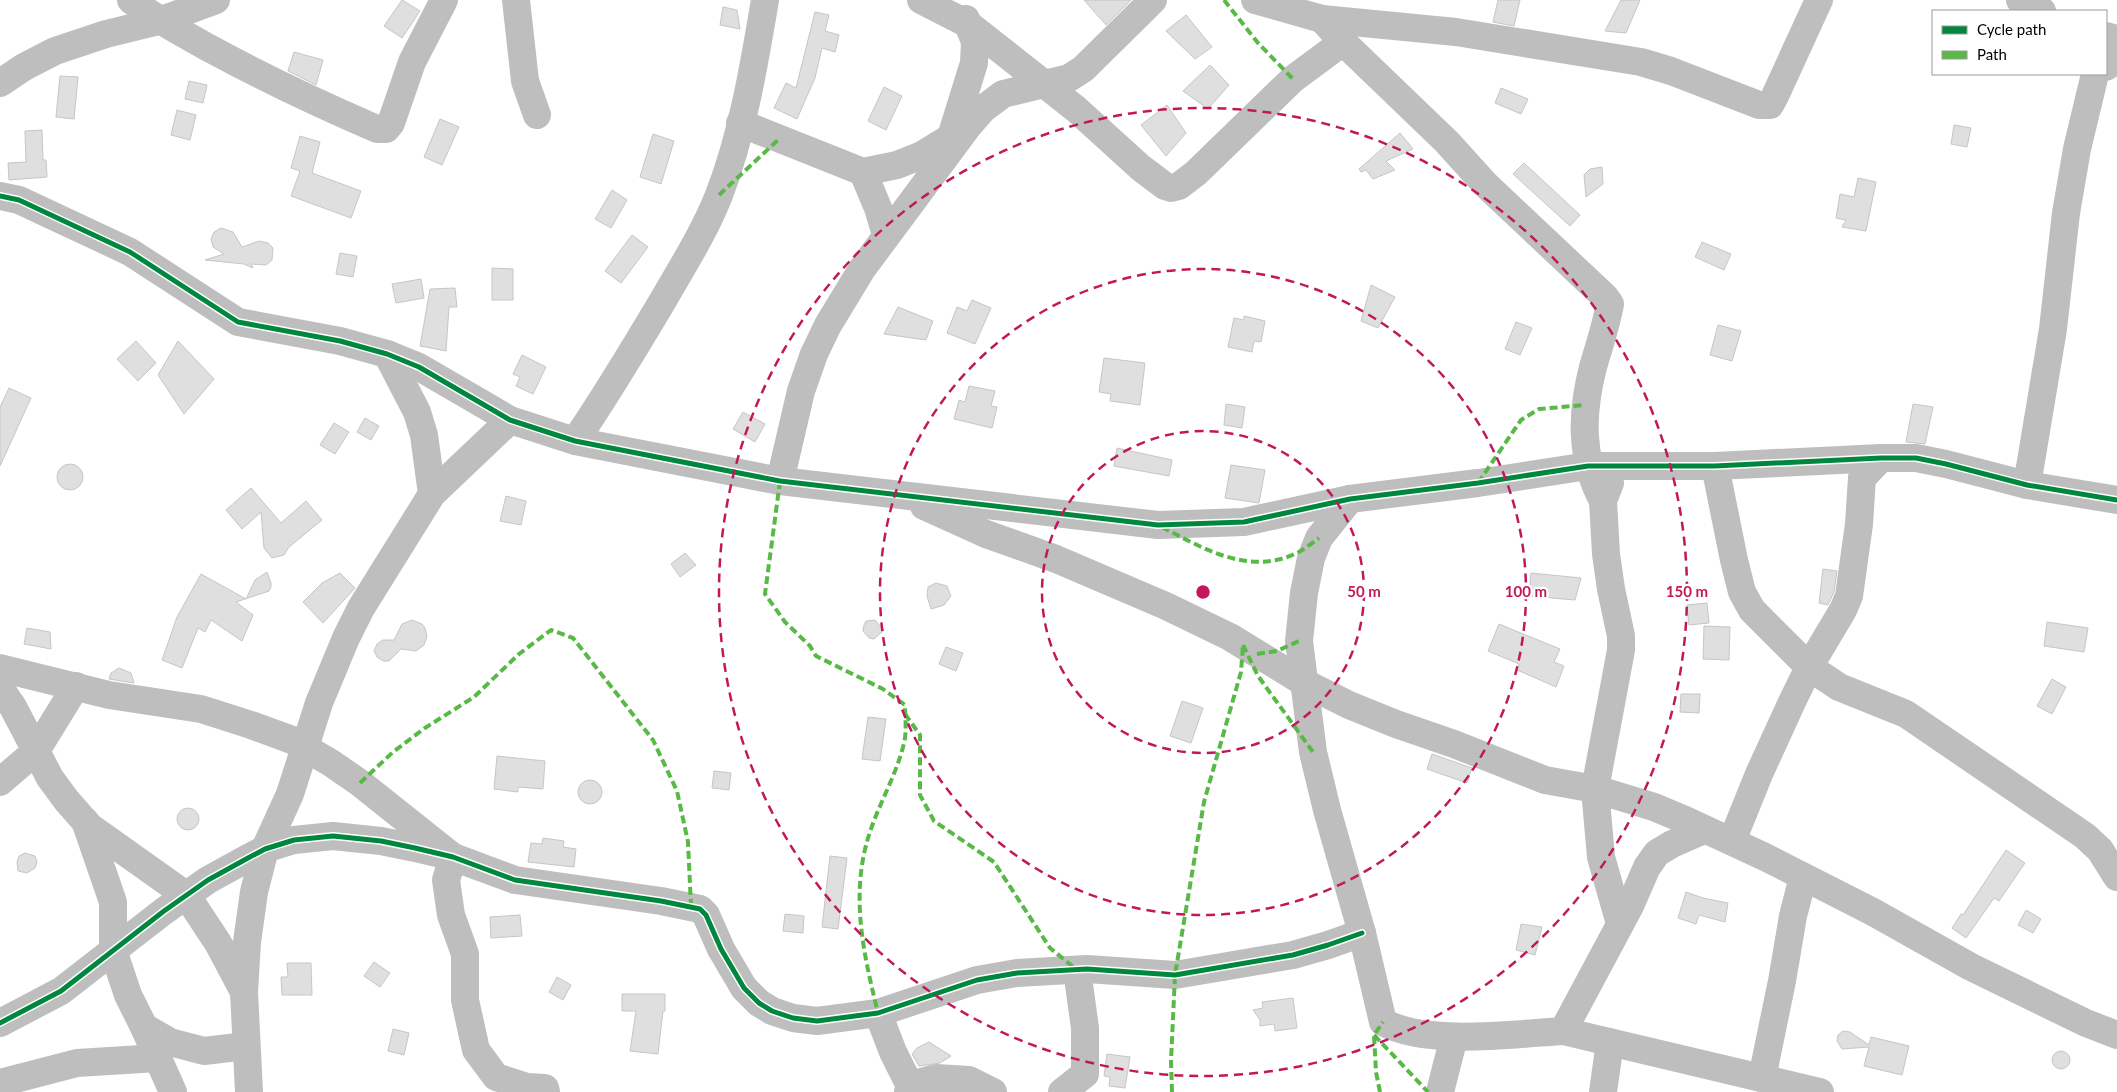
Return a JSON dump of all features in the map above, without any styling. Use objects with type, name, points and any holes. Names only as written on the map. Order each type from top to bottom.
[{"type":"street","points":[[131,0],[159,21],[245,69],[305,98],[377,129],[386,129],[391,123],[412,62],[444,0]]},
{"type":"street","points":[[0,84],[24,67],[55,51],[106,34],[159,21],[216,0]]},
{"type":"street","points":[[516,0],[526,81],[537,115]]},
{"type":"street","points":[[575,441],[638,342],[703,230],[730,164],[740,122],[750,94],[765,0]]},
{"type":"street","points":[[920,0],[968,24],[1076,109],[1141,168],[1165,186],[1171,188],[1179,186],[1196,172],[1293,79],[1343,42]]},
{"type":"street","points":[[780,481],[801,391],[814,354],[846,294],[886,235],[917,197],[960,131],[974,64],[975,42],[956,0]]},
{"type":"street","points":[[740,122],[863,172],[897,165],[922,155],[960,131],[983,109],[1003,94],[1069,78],[1083,69],[1153,0]]},
{"type":"street","points":[[1255,0],[1322,19],[1456,32],[1641,62],[1671,71],[1759,105],[1770,104],[1776,96],[1819,0]]},
{"type":"street","points":[[2020,0],[2040,10]]},
{"type":"street","points":[[1322,19],[1343,42],[1421,116],[1485,184],[1605,297],[1610,304],[1592,369],[1585,405],[1584,440],[1588,466],[1604,501]]},
{"type":"street","points":[[2027,485],[2052,329],[2066,213],[2077,149],[2095,75]]},
{"type":"street","points":[[863,172],[878,208],[886,235]]},
{"type":"street","points":[[0,196],[19,200],[130,252],[238,322],[340,341],[387,354],[419,368],[510,420],[575,441],[780,481],[1158,525],[1244,522],[1350,498],[1478,483],[1588,466],[1715,466],[1916,458],[2027,485],[2117,500]]},
{"type":"street","points":[[387,354],[417,412],[424,435],[432,494]]},
{"type":"street","points":[[249,1092],[244,992],[247,942],[254,892],[265,849],[290,794],[319,703],[346,638],[361,608],[432,494],[510,420]]},
{"type":"street","points":[[1732,841],[1759,774],[1809,667],[1843,610],[1849,596],[1859,524],[1862,478],[1881,458]]},
{"type":"street","points":[[1619,465],[1607,488],[1604,501],[1606,554],[1621,636],[1621,650],[1594,789],[1601,857],[1620,924]]},
{"type":"street","points":[[1715,466],[1742,592],[1752,610],[1809,667],[1839,687],[1906,714],[1955,746],[2086,836],[2114,868]]},
{"type":"street","points":[[900,495],[986,534],[1056,559],[1166,606],[1230,637],[1305,683],[1349,705],[1544,780],[1594,789],[1654,807],[1732,841],[1873,912],[1970,967],[2086,1023],[2117,1035]]},
{"type":"street","points":[[1350,498],[1319,538],[1311,558],[1304,593],[1300,641],[1313,752],[1327,810],[1362,933],[1383,1022],[1404,1030],[1454,1038],[1563,1031],[1820,1092]]},
{"type":"street","points":[[0,668],[109,694],[201,709],[292,740],[360,783],[453,857]]},
{"type":"street","points":[[0,782],[36,751],[76,686]]},
{"type":"street","points":[[0,688],[13,707],[56,786],[84,821],[187,896],[218,944],[244,992]]},
{"type":"street","points":[[84,821],[113,902],[113,950],[128,995],[172,1092]]},
{"type":"street","points":[[1563,1031],[1620,924],[1647,867],[1657,853],[1704,830]]},
{"type":"street","points":[[0,1023],[61,991],[208,880],[265,849],[294,840],[333,836],[381,841],[453,857],[515,880],[700,908],[706,915],[721,950],[744,988],[758,1003],[772,1011],[793,1018],[817,1022],[878,1013],[977,980],[1017,973],[1077,970],[1175,975],[1293,955],[1362,933]]},
{"type":"street","points":[[453,857],[446,880],[451,915],[465,954],[465,1000],[476,1050],[496,1077],[527,1087],[545,1088],[546,1092]]},
{"type":"street","points":[[1762,1078],[1793,916],[1804,876]]},
{"type":"street","points":[[1062,1092],[1085,1074],[1085,1028],[1077,970]]},
{"type":"street","points":[[878,1013],[893,1052],[911,1090],[936,1078],[968,1080],[993,1092]]},
{"type":"street","points":[[144,1027],[170,1042],[204,1051],[246,1046]]},
{"type":"street","points":[[1440,1092],[1454,1038]]},
{"type":"street","points":[[1604,1092],[1610,1042]]},
{"type":"street","points":[[0,1084],[77,1062],[158,1058]]},
{"type":"building","points":[[402,0],[420,11],[402,38],[384,26]]},
{"type":"building","points":[[1084,0],[1131,0],[1106,25]]},
{"type":"building","points":[[1498,0],[1520,0],[1514,26],[1493,22]]},
{"type":"building","points":[[1621,0],[1640,0],[1626,33],[1605,31]]},
{"type":"building","points":[[723,7],[737,10],[740,29],[720,25]]},
{"type":"building","points":[[815,12],[829,15],[825,31],[839,35],[835,52],[822,48],[815,78],[797,119],[774,108],[786,83],[796,88]]},
{"type":"building","points":[[1186,15],[1212,47],[1195,59],[1166,31]]},
{"type":"building","points":[[294,52],[323,60],[316,85],[288,71]]},
{"type":"building","points":[[1210,65],[1229,85],[1208,109],[1183,91]]},
{"type":"building","points":[[60,76],[78,77],[74,119],[56,117]]},
{"type":"building","points":[[189,81],[207,85],[203,103],[185,99]]},
{"type":"building","points":[[884,87],[902,96],[886,130],[868,121]]},
{"type":"building","points":[[1501,88],[1528,99],[1521,114],[1495,103]]},
{"type":"building","points":[[1167,105],[1186,133],[1166,156],[1141,125]]},
{"type":"building","points":[[177,110],[196,115],[190,140],[171,135]]},
{"type":"building","points":[[440,119],[459,127],[442,165],[424,157]]},
{"type":"building","points":[[1954,125],[1971,128],[1967,147],[1951,144]]},
{"type":"building","points":[[42,130],[43,160],[46,160],[47,177],[9,180],[8,163],[26,162],[25,131]]},
{"type":"building","points":[[1400,133],[1413,149],[1386,161],[1395,170],[1373,179],[1366,170],[1361,172],[1359,169]]},
{"type":"building","points":[[653,134],[674,141],[661,184],[640,177]]},
{"type":"building","points":[[300,136],[320,142],[312,173],[361,191],[351,218],[291,196],[300,171],[291,168]]},
{"type":"building","points":[[1524,163],[1580,215],[1570,226],[1513,174]]},
{"type":"building","points":[[1602,167],[1603,184],[1586,197],[1584,175],[1590,169]]},
{"type":"building","points":[[1858,178],[1876,182],[1866,231],[1842,227],[1846,220],[1836,218],[1840,194],[1854,197]]},
{"type":"building","points":[[612,190],[627,200],[611,228],[595,219]]},
{"type":"building","points":[[221,228],[233,232],[242,247],[259,241],[268,243],[273,248],[272,260],[266,265],[251,264],[253,268],[244,264],[205,260],[224,254],[213,247],[211,239],[214,232]]},
{"type":"building","points":[[632,235],[648,247],[621,283],[605,271]]},
{"type":"building","points":[[1702,242],[1731,254],[1724,270],[1695,257]]},
{"type":"building","points":[[340,253],[357,256],[353,277],[336,274]]},
{"type":"building","points":[[492,268],[513,269],[513,300],[492,300]]},
{"type":"building","points":[[421,279],[424,298],[396,303],[392,284]]},
{"type":"building","points":[[1371,285],[1395,297],[1378,328],[1361,321]]},
{"type":"building","points":[[455,288],[457,307],[449,307],[446,351],[420,346],[430,289]]},
{"type":"building","points":[[972,300],[991,308],[975,344],[947,333],[957,307],[967,311]]},
{"type":"building","points":[[898,307],[933,321],[926,340],[884,334]]},
{"type":"building","points":[[1244,316],[1265,321],[1261,342],[1254,341],[1252,352],[1228,347],[1234,318],[1244,320]]},
{"type":"building","points":[[1516,322],[1532,328],[1520,355],[1505,349]]},
{"type":"building","points":[[1718,325],[1741,331],[1732,361],[1710,355]]},
{"type":"building","points":[[136,341],[156,363],[138,381],[117,359]]},
{"type":"building","points":[[178,341],[214,379],[184,414],[158,375]]},
{"type":"building","points":[[522,355],[546,367],[533,394],[516,386],[520,377],[513,374]]},
{"type":"building","points":[[1104,358],[1145,363],[1140,405],[1110,401],[1111,394],[1099,392]]},
{"type":"building","points":[[969,386],[995,391],[991,406],[997,407],[992,428],[954,419],[959,400],[965,402]]},
{"type":"building","points":[[9,388],[31,398],[0,466],[0,407]]},
{"type":"building","points":[[1226,404],[1245,407],[1242,428],[1224,425]]},
{"type":"building","points":[[1913,404],[1933,407],[1925,444],[1906,442]]},
{"type":"building","points":[[743,412],[765,424],[755,442],[733,429]]},
{"type":"building","points":[[365,418],[379,426],[371,440],[357,432]]},
{"type":"building","points":[[334,423],[349,432],[335,454],[320,445]]},
{"type":"building","points":[[1117,448],[1172,460],[1169,476],[1114,466]]},
{"type":"building","points":[[70,464],[79,468],[83,477],[79,486],[70,490],[61,486],[57,477],[61,468]]},
{"type":"building","points":[[1231,465],[1265,470],[1259,503],[1225,498]]},
{"type":"building","points":[[251,488],[281,523],[306,501],[322,520],[289,547],[284,555],[272,558],[264,548],[261,512],[242,529],[226,510]]},
{"type":"building","points":[[506,496],[526,501],[521,525],[500,521]]},
{"type":"building","points":[[685,553],[696,565],[680,577],[671,564]]},
{"type":"building","points":[[1823,569],[1837,571],[1834,592],[1828,605],[1819,603]]},
{"type":"building","points":[[267,572],[271,583],[269,591],[246,599],[255,580]]},
{"type":"building","points":[[340,573],[355,588],[323,623],[303,602],[322,583]]},
{"type":"building","points":[[1531,573],[1581,578],[1575,600],[1529,596]]},
{"type":"building","points":[[201,574],[246,599],[236,602],[253,615],[242,641],[211,620],[205,632],[198,628],[182,668],[162,660],[177,617]]},
{"type":"building","points":[[936,583],[947,586],[951,596],[944,605],[931,609],[927,596],[928,587]]},
{"type":"building","points":[[1707,603],[1709,623],[1689,625],[1687,605]]},
{"type":"building","points":[[412,620],[422,624],[425,628],[427,637],[424,645],[416,651],[401,649],[389,661],[383,661],[377,657],[374,651],[377,644],[383,640],[394,640],[402,624]]},
{"type":"building","points":[[875,620],[884,630],[874,639],[869,638],[863,631],[866,621]]},
{"type":"building","points":[[2047,622],[2088,628],[2084,652],[2044,646]]},
{"type":"building","points":[[1499,624],[1560,649],[1554,662],[1564,666],[1556,687],[1517,670],[1519,664],[1488,651]]},
{"type":"building","points":[[1704,626],[1730,627],[1729,660],[1703,659]]},
{"type":"building","points":[[27,628],[50,632],[51,649],[24,644]]},
{"type":"building","points":[[946,647],[963,653],[956,671],[939,664]]},
{"type":"building","points":[[119,668],[131,673],[134,683],[109,679],[111,673]]},
{"type":"building","points":[[2052,679],[2066,687],[2052,714],[2037,706]]},
{"type":"building","points":[[1681,694],[1700,694],[1699,713],[1680,712]]},
{"type":"building","points":[[1182,701],[1203,708],[1191,743],[1170,736]]},
{"type":"building","points":[[868,717],[886,719],[880,761],[862,759]]},
{"type":"building","points":[[1432,754],[1472,768],[1467,783],[1427,769]]},
{"type":"building","points":[[497,756],[545,761],[543,789],[518,787],[518,792],[494,789]]},
{"type":"building","points":[[714,771],[731,773],[729,790],[712,788]]},
{"type":"building","points":[[590,780],[595,781],[601,787],[601,797],[595,803],[590,804],[585,803],[579,797],[578,792],[579,787],[585,781]]},
{"type":"building","points":[[188,808],[196,811],[199,819],[196,827],[188,830],[180,827],[177,819],[180,811]]},
{"type":"building","points":[[543,838],[564,841],[563,847],[576,849],[574,867],[528,862],[531,843],[542,844]]},
{"type":"building","points":[[2006,850],[2025,863],[1999,901],[1994,898],[1966,938],[1952,928],[1961,914],[1963,915]]},
{"type":"building","points":[[25,853],[35,856],[37,862],[35,868],[27,873],[18,871],[17,862],[19,856]]},
{"type":"building","points":[[830,856],[847,858],[838,929],[822,927]]},
{"type":"building","points":[[1686,892],[1728,903],[1725,922],[1699,915],[1696,924],[1678,918]]},
{"type":"building","points":[[2026,910],[2041,919],[2033,933],[2018,925]]},
{"type":"building","points":[[785,914],[804,916],[803,933],[783,931]]},
{"type":"building","points":[[520,915],[522,936],[491,938],[490,917]]},
{"type":"building","points":[[1521,924],[1542,927],[1535,955],[1516,950]]},
{"type":"building","points":[[374,962],[390,973],[380,987],[364,976]]},
{"type":"building","points":[[287,963],[311,963],[312,995],[282,995],[281,977],[288,977]]},
{"type":"building","points":[[557,977],[571,985],[563,1000],[549,992]]},
{"type":"building","points":[[622,994],[665,994],[665,1011],[663,1011],[658,1054],[630,1051],[636,1011],[622,1011]]},
{"type":"building","points":[[1293,998],[1297,1028],[1275,1031],[1274,1024],[1260,1026],[1260,1020],[1253,1010],[1263,1008],[1262,1002]]},
{"type":"building","points":[[393,1029],[409,1033],[404,1055],[388,1051]]},
{"type":"building","points":[[1843,1031],[1850,1032],[1869,1045],[1871,1037],[1909,1046],[1902,1075],[1864,1066],[1869,1047],[1842,1049],[1837,1041],[1838,1035]]},
{"type":"building","points":[[929,1042],[951,1056],[940,1063],[919,1066],[912,1054],[917,1048]]},
{"type":"building","points":[[2061,1051],[2067,1054],[2070,1060],[2067,1066],[2061,1069],[2055,1066],[2052,1060],[2055,1054]]},
{"type":"building","points":[[1107,1054],[1130,1057],[1125,1088],[1109,1086],[1110,1077],[1104,1076]]},
{"type":"marked path","points":[[1224,0],[1258,43],[1293,79]]},
{"type":"marked path","points":[[719,195],[779,139]]},
{"type":"marked path","points":[[1478,483],[1521,420],[1539,409],[1585,405]]},
{"type":"marked path","points":[[780,481],[765,594],[785,622],[810,646],[816,656],[883,689],[905,705],[906,729],[904,743],[871,829],[864,852],[861,875],[860,898],[863,944],[878,1013]]},
{"type":"marked path","points":[[1162,527],[1194,544],[1227,557],[1244,561],[1262,562],[1279,559],[1297,553],[1319,538]]},
{"type":"marked path","points":[[360,783],[393,752],[425,728],[474,697],[519,654],[551,630],[573,638],[653,740],[677,791],[688,842],[691,906]]},
{"type":"marked path","points":[[1257,654],[1277,651],[1299,641]]},
{"type":"marked path","points":[[1243,645],[1258,676],[1313,752]]},
{"type":"marked path","points":[[1172,1092],[1171,1061],[1175,975],[1204,802],[1241,672],[1243,645]]},
{"type":"marked path","points":[[905,714],[920,735],[920,795],[934,821],[994,862],[1050,948],[1077,970]]},
{"type":"marked path","points":[[1380,1092],[1376,1072],[1374,1035],[1383,1022]]},
{"type":"marked path","points":[[1374,1035],[1428,1092]]},
{"type":"cycle path","points":[[0,196],[19,200],[130,252],[238,322],[340,341],[387,354],[419,367],[510,420],[575,441],[780,481],[1158,525],[1244,522],[1350,499],[1478,483],[1588,466],[1715,466],[1916,458],[2027,485],[2117,500]]},
{"type":"cycle path","points":[[0,1023],[61,991],[164,911],[208,880],[265,849],[294,840],[333,836],[381,841],[453,857],[515,880],[661,901],[700,909],[706,915],[721,949],[744,988],[759,1003],[772,1011],[793,1018],[817,1021],[878,1013],[977,980],[1017,973],[1087,969],[1175,975],[1293,955],[1362,933]]}]
